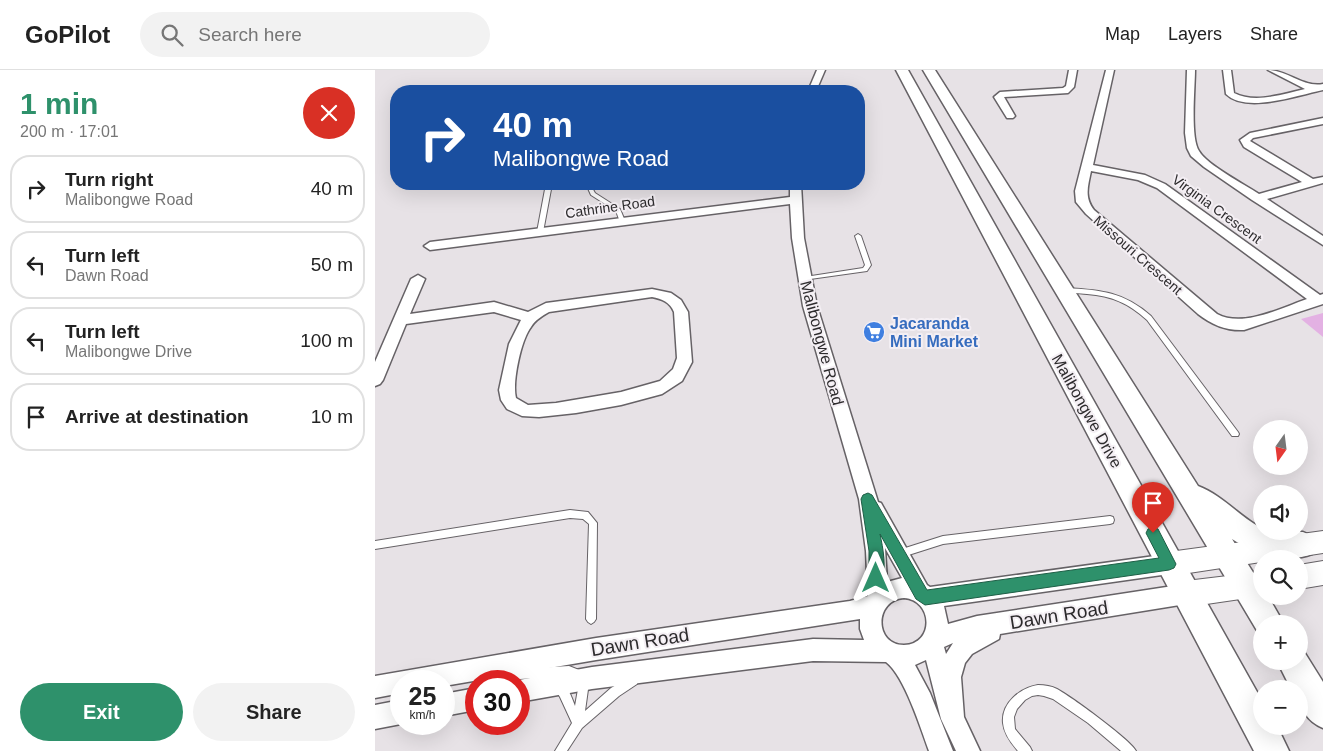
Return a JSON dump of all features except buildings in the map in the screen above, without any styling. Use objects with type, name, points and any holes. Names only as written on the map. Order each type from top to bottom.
[{"type":"main road","name":"Malibongwe Drive","points":[[901,70],[1272,751]]},
{"type":"main road","points":[[929,70],[1227,555],[1253,585]]},
{"type":"main road","points":[[1185,488],[1251,536],[1270,542],[1313,544]]},
{"type":"main road","points":[[1297,670],[1323,712]]},
{"type":"street","points":[[815,85],[821,70]]},
{"type":"street","points":[[1010,116],[999,96],[1000,94],[1067,90],[1070,87],[1073,70]]},
{"type":"street","name":"Missouri Crescent","points":[[1110,70],[1081,191],[1081,199],[1085,207],[1212,318],[1233,325],[1245,325],[1320,300]]},
{"type":"street","points":[[1191,70],[1190,134],[1193,151],[1208,165],[1323,241]]},
{"type":"street","points":[[1227,70],[1230,94],[1243,100],[1256,101],[1323,87]]},
{"type":"street","points":[[1272,70],[1313,89]]},
{"type":"street","points":[[1311,183],[1248,145],[1245,140],[1251,136],[1323,121]]},
{"type":"street","name":"Virginia Crescent","points":[[1087,167],[1141,177],[1161,186],[1320,300]]},
{"type":"street","points":[[1256,198],[1323,180]]},
{"type":"street","name":"Malibongwe Road","points":[[795,190],[798,238],[805,279],[821,345],[868,499],[876,551],[876,602]]},
{"type":"street","name":"Cathrine Road","points":[[430,246],[795,200]]},
{"type":"street","points":[[375,380],[418,279]]},
{"type":"street","points":[[400,320],[494,306],[529,317],[547,308],[652,293],[670,296],[679,305],[685,358],[684,365],[677,376],[666,385],[642,394],[538,412],[518,408],[509,400],[507,394],[508,380],[518,336],[529,317]]},
{"type":"street","name":"Malibongwe Road","points":[[868,499],[923,596]]},
{"type":"street","points":[[1169,564],[1313,544]]},
{"type":"street","name":"Dawn Road","points":[[923,596],[1169,564]]},
{"type":"street","points":[[1308,576],[1323,573]]},
{"type":"street","points":[[1186,594],[1253,586]]},
{"type":"street","points":[[892,653],[907,657],[917,655],[933,641],[937,630],[937,618],[933,606],[923,596],[912,590],[893,589],[876,602],[871,615],[871,625],[873,635],[879,644],[892,653],[913,681],[928,712],[941,751]]},
{"type":"street","name":"Dawn Road","points":[[933,641],[956,631],[1186,594]]},
{"type":"street","name":"Dawn Road","points":[[455,673],[596,649],[851,611],[876,602]]},
{"type":"street","points":[[953,719],[950,696],[951,675],[955,658],[962,647],[973,639],[1017,622]]},
{"type":"street","points":[[933,641],[953,719],[968,751]]},
{"type":"street","name":"Dawn Road","points":[[530,689],[813,650],[892,653]]},
{"type":"street","points":[[375,687],[390,684]]},
{"type":"street","points":[[375,717],[390,714]]},
{"type":"lane","points":[[540,232],[548,190]]},
{"type":"lane","points":[[591,190],[593,194],[618,210],[622,221]]},
{"type":"lane","points":[[805,279],[865,270],[868,265],[858,236]]},
{"type":"lane","points":[[1063,289],[1111,295],[1136,305],[1149,318],[1235,434]]},
{"type":"lane","points":[[375,546],[570,514],[585,515],[593,523],[591,619]]},
{"type":"lane","points":[[899,554],[943,540],[1110,520]]},
{"type":"lane","points":[[455,674],[495,676],[569,671],[585,680],[579,724]]},
{"type":"lane","points":[[561,751],[579,724],[615,692],[645,672]]},
{"type":"lane","points":[[557,684],[564,693],[579,724]]},
{"type":"lane","points":[[1026,751],[1012,735],[1008,721],[1010,712],[1022,695],[1031,691],[1041,690],[1052,692],[1080,711],[1131,751]]},
{"type":"place","name":"Jacaranda Mini Market","points":[[874,332]]},
{"type":"route","points":[[876,578],[875,536],[868,499],[925,598],[1169,564],[1153,533]]}]
